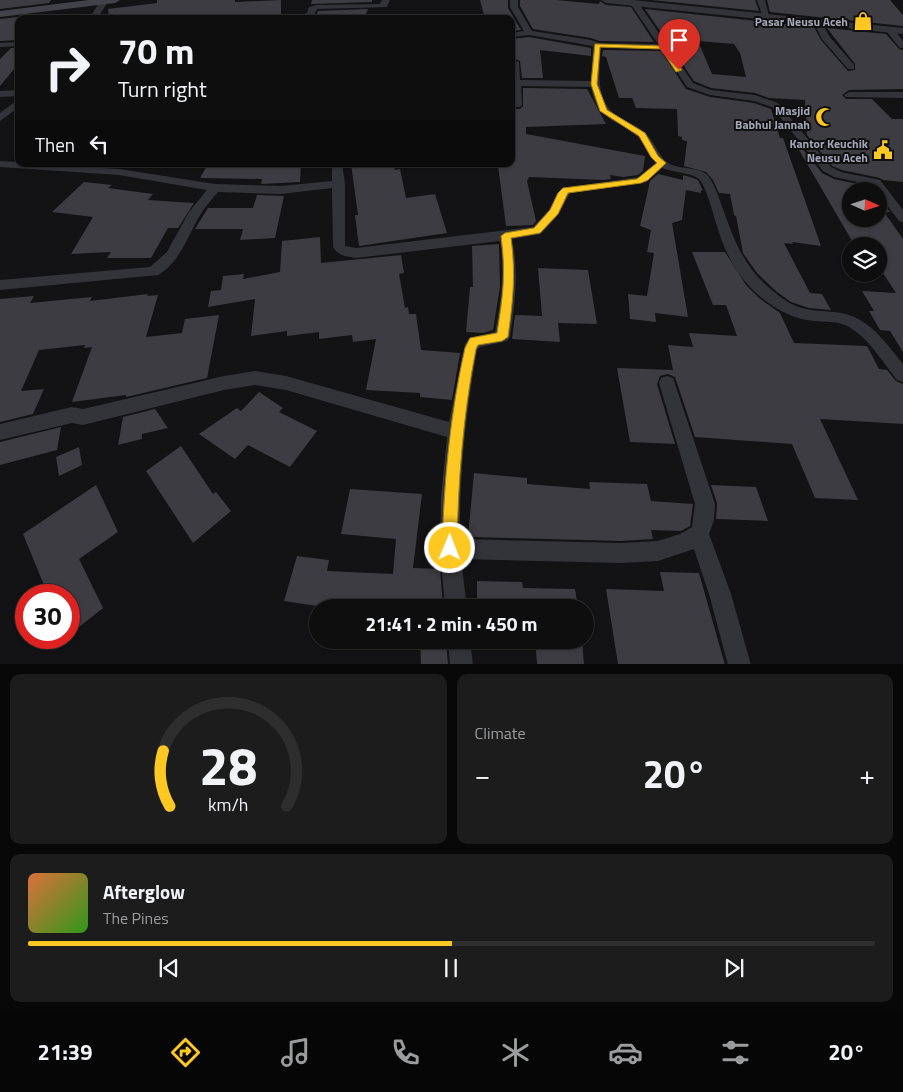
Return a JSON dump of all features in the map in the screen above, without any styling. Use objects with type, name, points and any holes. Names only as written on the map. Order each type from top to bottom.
[{"type":"main road","points":[[0,14],[108,0]]},
{"type":"street","points":[[96,15],[108,0]]},
{"type":"street","points":[[310,15],[312,9],[316,7],[377,7],[383,6],[386,0]]},
{"type":"street","points":[[514,0],[516,21],[529,32]]},
{"type":"street","points":[[606,0],[903,31]]},
{"type":"street","points":[[761,0],[767,18]]},
{"type":"street","points":[[629,2],[663,47],[686,82],[695,88],[764,101],[775,105],[827,169],[838,175],[876,182],[903,218]]},
{"type":"street","points":[[818,23],[825,37],[851,67]]},
{"type":"street","points":[[890,30],[903,46]]},
{"type":"street","points":[[515,34],[529,32],[591,42],[597,45],[663,47]]},
{"type":"street","points":[[0,45],[15,44]]},
{"type":"street","points":[[597,45],[594,84],[603,111],[642,135],[655,157],[667,167],[697,174],[704,178],[738,262],[747,275],[757,285],[791,310],[807,315],[844,318],[855,324],[869,336],[903,375]]},
{"type":"street","points":[[516,62],[517,106]]},
{"type":"street","points":[[516,83],[594,84]]},
{"type":"street","points":[[0,94],[15,93]]},
{"type":"street","points":[[849,96],[903,95]]},
{"type":"street","points":[[0,118],[15,105]]},
{"type":"street","points":[[337,167],[339,247],[347,253],[536,231],[554,212],[566,190],[638,181],[645,178],[662,163]]},
{"type":"street","points":[[0,164],[15,165]]},
{"type":"street","points":[[44,167],[118,172],[215,188],[281,190],[339,184]]},
{"type":"street","points":[[0,285],[153,272],[160,269],[170,258],[194,214],[215,188]]},
{"type":"street","points":[[455,599],[450,548],[450,497],[457,432],[470,348],[474,342],[502,337],[509,292],[510,267],[505,236]]},
{"type":"street","points":[[0,432],[72,415],[83,417],[224,383],[254,378],[286,383],[457,432]]},
{"type":"street","points":[[450,548],[658,551],[685,543],[698,534],[704,520],[705,504],[667,384]]},
{"type":"street","points":[[698,534],[720,594],[740,664]]},
{"type":"street","points":[[460,649],[462,664]]},
{"type":"building","points":[[0,0],[51,0],[49,3],[0,9]]},
{"type":"building","points":[[157,0],[235,0],[235,2],[281,0],[281,15],[109,15],[108,9],[157,3]]},
{"type":"building","points":[[312,0],[372,0],[372,2],[311,4]]},
{"type":"building","points":[[480,0],[508,0],[508,8],[512,15],[484,15]]},
{"type":"building","points":[[520,0],[556,0],[599,4],[600,1],[606,5],[631,7],[654,42],[599,41],[591,38],[533,29],[520,6]]},
{"type":"building","points":[[651,0],[755,0],[759,11]]},
{"type":"building","points":[[767,0],[890,0],[903,15],[903,26],[770,12]]},
{"type":"building","points":[[368,9],[366,15],[316,15],[318,11]]},
{"type":"building","points":[[645,9],[814,27],[821,40],[848,71],[855,70],[855,64],[827,28],[886,34],[899,49],[903,50],[903,89],[849,90],[842,95],[846,99],[872,99],[892,119],[903,119],[903,182],[883,180],[832,166],[807,135],[805,100],[769,98],[755,93],[711,88],[694,81]],"holes":[[[698,41],[734,44],[740,53],[746,77],[712,74]]]},
{"type":"building","points":[[15,17],[15,40],[0,41],[0,19]]},
{"type":"building","points":[[515,20],[521,30],[515,31]]},
{"type":"building","points":[[529,37],[591,48],[591,56],[540,50],[543,78],[522,78],[520,61],[515,59],[515,39]]},
{"type":"building","points":[[11,48],[15,48],[15,68],[0,86],[0,59]]},
{"type":"building","points":[[603,50],[661,51],[686,89],[710,97],[754,103],[771,109],[821,246],[792,242],[793,244],[784,243],[810,293],[822,294],[831,310],[809,308],[791,302],[757,273],[743,253],[730,194],[719,193],[713,180],[706,172],[684,166],[687,141],[682,140],[682,137],[678,136],[677,109],[636,108],[632,98],[619,98],[606,57],[602,56]]},
{"type":"building","points":[[523,88],[587,89],[606,124],[526,127],[526,134],[645,156],[643,171],[638,175],[623,177],[610,175],[611,179],[604,180],[529,177],[527,181],[536,221],[533,225],[506,226],[498,167],[515,167],[515,109],[520,109],[523,106]]},
{"type":"building","points":[[792,138],[794,138],[822,173],[834,179],[848,182],[842,182],[842,224]]},
{"type":"building","points":[[206,167],[301,167],[300,182],[261,184],[262,179],[200,178]]},
{"type":"building","points":[[351,167],[394,167],[395,170],[400,169],[406,198],[435,194],[447,233],[359,246],[355,215],[358,215]]},
{"type":"building","points":[[658,174],[683,180],[683,175],[698,180],[703,191],[701,190],[701,193],[686,190],[682,220],[672,223],[688,317],[655,313],[656,322],[630,319],[628,294],[647,296],[654,253],[647,252],[651,230],[640,226],[650,181]]},
{"type":"building","points":[[84,182],[112,185],[108,188],[153,194],[148,200],[194,203],[178,228],[168,228],[151,258],[107,258],[111,252],[71,254],[93,217],[52,212]]},
{"type":"building","points":[[257,195],[284,196],[275,238],[240,240],[243,229],[195,229],[208,208],[253,208]]},
{"type":"building","points":[[888,218],[903,239],[903,352],[890,331],[880,330],[869,311],[874,311],[862,291],[896,293],[887,279],[887,237],[850,237],[844,228],[888,228]]},
{"type":"building","points":[[320,237],[321,263],[401,255],[404,273],[399,274],[405,308],[408,307],[409,314],[416,314],[421,350],[460,353],[452,400],[420,397],[420,393],[366,390],[376,339],[353,342],[352,335],[319,339],[319,332],[287,336],[287,331],[251,336],[255,299],[208,307],[211,291],[221,290],[223,276],[244,274],[243,279],[280,272],[282,241]]},
{"type":"building","points":[[499,244],[500,287],[493,330],[484,333],[466,332],[470,287],[473,287],[472,246]]},
{"type":"building","points":[[692,252],[725,252],[746,285],[759,298],[780,313],[794,343],[867,346],[879,369],[887,370],[896,381],[903,384],[903,424],[820,419],[858,500],[815,498],[792,444],[695,437],[675,377],[668,374],[660,376],[657,384],[675,444],[630,442],[617,368],[673,370],[668,345],[693,347],[689,333],[737,336],[726,305],[713,305]]},
{"type":"building","points":[[538,268],[588,270],[597,324],[558,323],[560,342],[512,339],[515,315],[542,316]]},
{"type":"building","points":[[148,294],[147,296],[158,295],[146,337],[182,333],[185,319],[219,315],[207,378],[126,397],[126,395],[72,402],[92,347],[84,348],[85,345],[39,350],[21,391],[44,389],[33,414],[0,422],[0,299],[34,296],[30,303],[92,297],[90,301]]},
{"type":"building","points":[[259,392],[283,408],[279,412],[317,431],[290,467],[248,445],[235,459],[199,434],[237,408],[241,411]]},
{"type":"building","points":[[155,409],[168,428],[142,434],[142,439],[118,445],[123,417]]},
{"type":"building","points":[[61,427],[57,450],[0,465],[0,442]]},
{"type":"building","points":[[181,446],[213,494],[216,492],[231,511],[193,543],[146,471]]},
{"type":"building","points":[[79,447],[82,465],[59,476],[56,457]]},
{"type":"building","points":[[474,473],[527,478],[527,484],[590,489],[589,482],[647,484],[651,501],[693,504],[690,526],[681,531],[651,530],[653,539],[621,541],[468,537]]},
{"type":"building","points":[[96,485],[118,532],[79,559],[103,608],[80,626],[80,584],[43,584],[23,534]]},
{"type":"building","points":[[711,485],[756,487],[768,521],[716,519],[717,503]]},
{"type":"building","points":[[350,489],[422,494],[413,568],[440,569],[442,599],[309,599],[309,605],[284,601],[297,556],[329,560],[327,571],[393,574],[396,539],[341,534]]},
{"type":"building","points":[[660,572],[699,573],[725,664],[618,664],[606,589],[664,591]]},
{"type":"building","points":[[477,581],[522,582],[523,588],[575,589],[577,599],[477,599]]},
{"type":"building","points":[[420,649],[447,649],[448,664],[421,664]]},
{"type":"building","points":[[536,649],[583,649],[584,664],[537,664]]},
{"type":"place","name":"Pasar Neusu Aceh","points":[[863,21]]},
{"type":"place","name":"Masjid Babhul Jannah","points":[[825,117]]},
{"type":"place","name":"Kantor Keuchik Neusu Aceh","points":[[883,150]]},
{"type":"route","points":[[450,548],[450,497],[457,432],[470,348],[474,342],[502,337],[509,292],[510,267],[505,236],[536,231],[554,212],[566,190],[642,180],[662,163],[655,157],[642,135],[603,111],[594,84],[597,45],[663,47],[679,70]]}]
